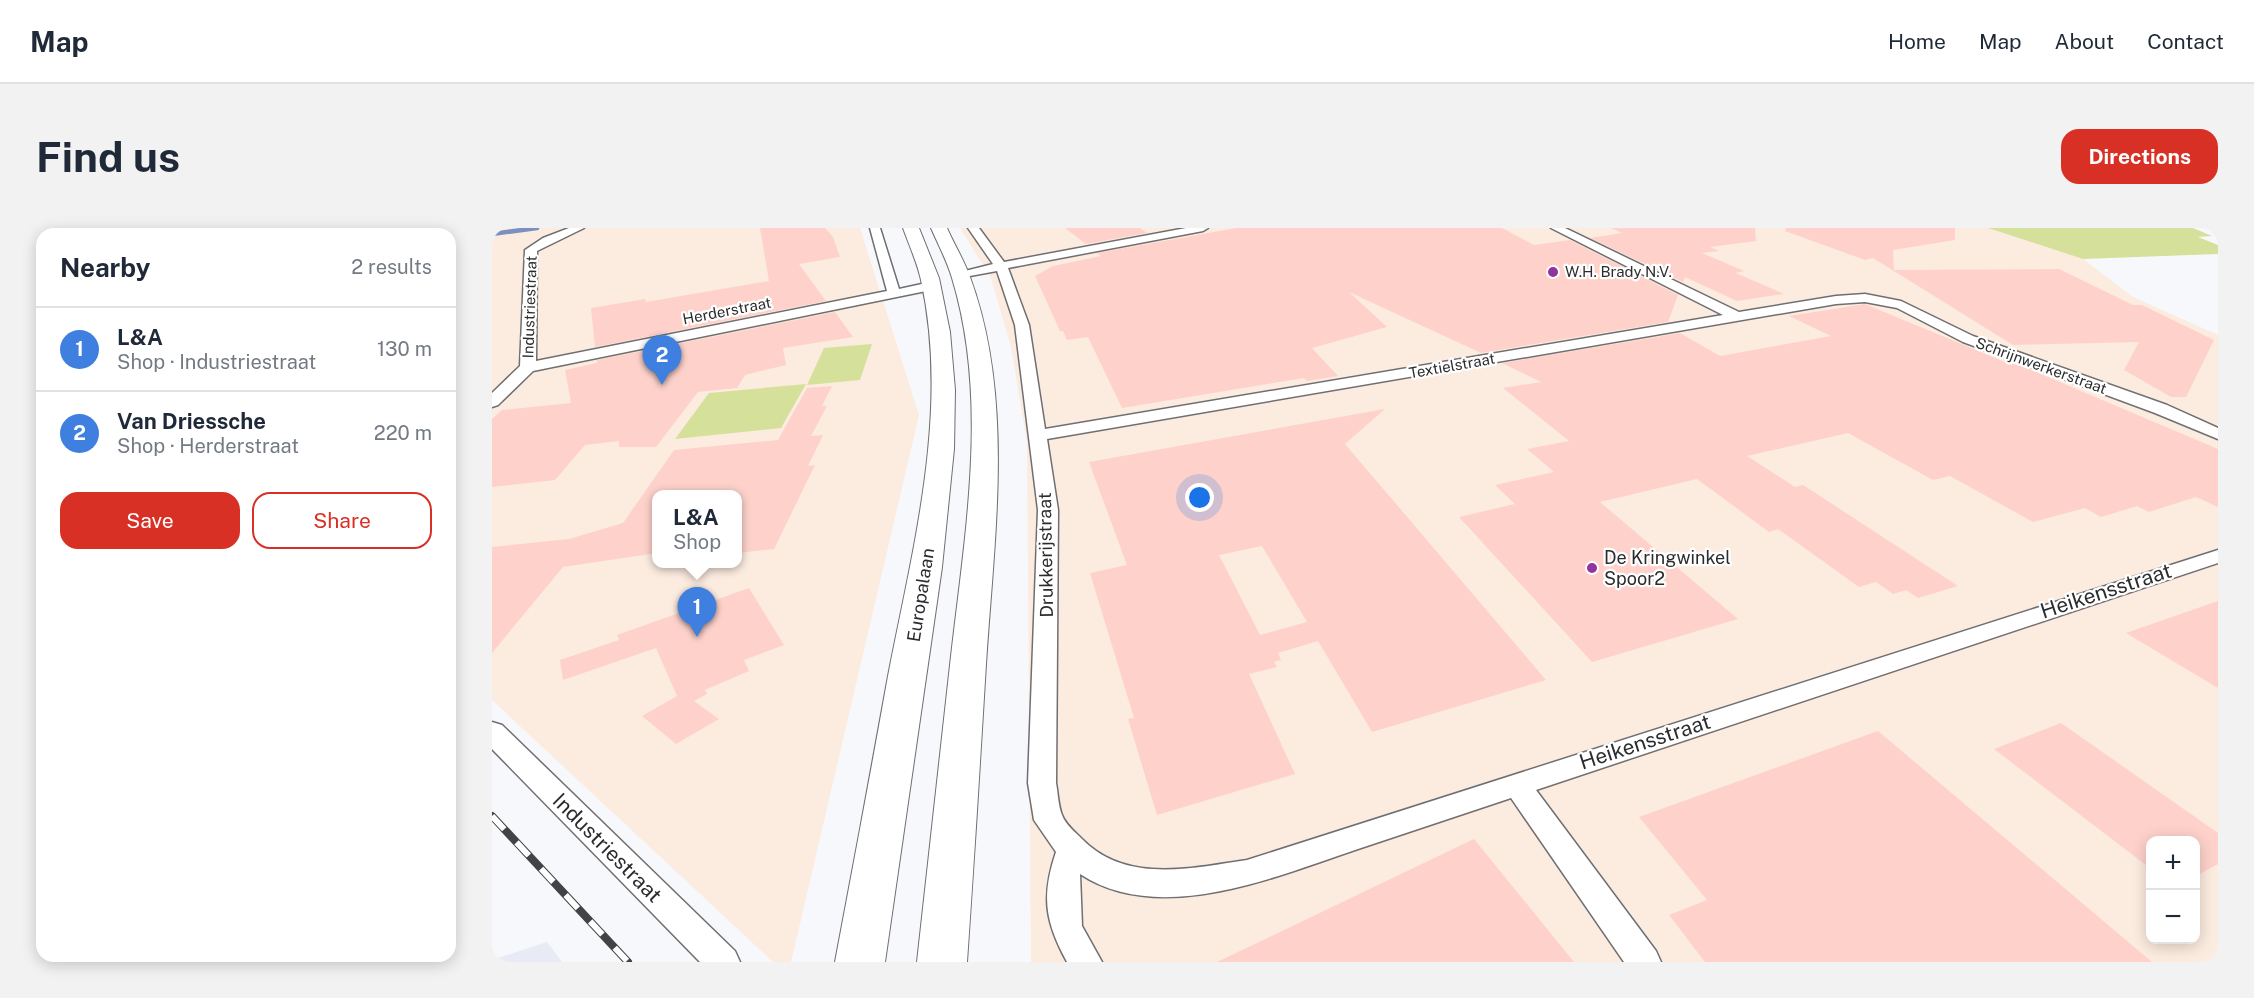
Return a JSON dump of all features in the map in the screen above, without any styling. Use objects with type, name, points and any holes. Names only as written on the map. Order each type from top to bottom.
[{"type":"highway","name":"Europalaan","points":[[860,962],[932,525],[943,399],[942,359],[931,286],[911,228]]},
{"type":"highway","points":[[939,228],[959,273],[973,322],[985,442],[981,518],[942,962]]},
{"type":"street","name":"Industriestraat","points":[[492,402],[528,367],[531,250],[547,240],[579,228]]},
{"type":"street","points":[[875,228],[894,293]]},
{"type":"street","name":"Drukkerijstraat","points":[[973,228],[1001,266],[1022,325],[1048,510],[1042,783],[1048,819],[1072,851]]},
{"type":"street","points":[[959,273],[1203,228]]},
{"type":"street","points":[[1556,228],[1738,317]]},
{"type":"street","name":"Herderstraat","points":[[528,367],[931,286]]},
{"type":"street","name":"Textielstraat","points":[[1038,435],[1836,300],[1865,298]]},
{"type":"street","name":"Schrijnwerkerstraat","points":[[1865,298],[1901,305],[1968,339],[2160,409],[2218,434]]},
{"type":"street","name":"Heikensstraat","points":[[1072,851],[1096,871],[1139,884],[1190,882],[1247,873],[2218,556]]},
{"type":"street","name":"Industriestraat","points":[[492,732],[723,962]]},
{"type":"street","points":[[1516,784],[1644,962]]},
{"type":"street","points":[[1072,851],[1063,878],[1066,928],[1085,962]]},
{"type":"shaded area","points":[[492,228],[860,228],[919,415],[791,962],[773,962],[492,700]]},
{"type":"shaded area","points":[[960,228],[1988,228],[2083,259],[2133,297],[2218,335],[2218,962],[1031,962],[1027,443],[1011,347],[991,278]]},
{"type":"shaded area","points":[[547,942],[562,962],[492,962],[492,960]]},
{"type":"green space","points":[[1988,228],[2193,228],[2212,236],[2198,237],[2218,245],[2218,254],[2083,259]]},
{"type":"green space","points":[[872,344],[860,380],[807,385],[824,348]]},
{"type":"green space","points":[[806,384],[781,428],[675,439],[709,393]]},
{"type":"building","points":[[760,228],[825,228],[833,237],[840,257],[799,264],[826,301],[595,347],[591,308],[645,299],[646,302],[769,281]]},
{"type":"building","points":[[1065,228],[1140,228],[1147,233],[1086,244]]},
{"type":"building","points":[[1236,228],[1502,228],[1534,245],[1570,240],[1678,295],[1668,322],[1481,353],[1349,292],[1387,327],[1312,348],[1338,376],[1307,381],[1304,378],[1122,408],[1088,337],[1067,340],[1063,331],[1060,331],[1035,276],[1053,266],[1101,256],[1097,253]]},
{"type":"building","points":[[1611,228],[1755,228],[1756,241],[1710,247],[1719,251],[1702,253],[1744,271],[1736,273],[1784,294],[1737,301],[1685,277],[1683,282],[1590,238],[1622,233]]},
{"type":"building","points":[[1786,228],[1955,228],[1955,240],[1893,250],[1894,270],[2059,269],[2133,305],[2142,305],[2214,340],[2186,397],[2171,397],[2124,370],[2139,342],[2013,345],[1873,258],[1865,260],[1785,231]]},
{"type":"building","points":[[1865,304],[2012,365],[2013,363],[2029,369],[2218,449],[2218,507],[2196,497],[2149,512],[2137,506],[2101,517],[2085,508],[2033,522],[1950,476],[1933,480],[1848,433],[1747,456],[1795,487],[1803,485],[1958,586],[1918,598],[1906,590],[1893,594],[1876,582],[1859,587],[1778,529],[1769,532],[1697,479],[1600,502],[1738,619],[1592,662],[1459,517],[1515,504],[1495,485],[1554,472],[1527,449],[1569,441],[1503,388],[1541,382],[1502,363],[1680,333],[1720,356],[1831,336],[1789,316]]},
{"type":"building","points":[[835,312],[853,337],[783,348],[786,365],[745,375],[737,388],[698,392],[656,447],[619,447],[619,441],[585,445],[555,480],[492,487],[492,419],[502,410],[571,403],[565,370],[597,363],[597,360]]},
{"type":"building","points":[[832,386],[822,406],[827,406],[811,436],[823,435],[808,466],[815,465],[774,549],[742,553],[742,490],[652,490],[652,554],[563,567],[492,653],[492,547],[569,539],[623,523],[674,450],[778,440],[807,388]]},
{"type":"building","points":[[1385,409],[1345,444],[1546,680],[1372,732],[1318,641],[1278,653],[1281,660],[1274,662],[1277,667],[1249,674],[1295,774],[1157,815],[1128,719],[1134,718],[1090,573],[1127,565],[1089,462]],"holes":[[[1262,546],[1307,622],[1260,635],[1219,555]]]},
{"type":"building","points":[[749,588],[784,645],[744,660],[749,671],[705,690],[707,694],[694,701],[719,719],[676,744],[642,716],[677,696],[656,648],[563,680],[560,660],[619,640],[617,635]]},
{"type":"building","points":[[2218,601],[2218,688],[2126,633]]},
{"type":"building","points":[[2061,723],[2218,833],[2218,864],[2200,874],[2200,836],[2146,836],[2146,865],[1994,749]]},
{"type":"building","points":[[1878,731],[2152,962],[1705,962],[1669,915],[1707,900],[1639,817]]},
{"type":"building","points":[[1474,839],[1574,962],[1217,962],[1380,884]]},
{"type":"waterway","points":[[492,234],[537,228]]},
{"type":"railway","points":[[492,816],[628,962]]},
{"type":"place","name":"W.H. Brady N.V.","points":[[1553,272]]},
{"type":"place","name":"Van Driessche","points":[[662,385]]},
{"type":"place","name":"De Kringwinkel Spoor2","points":[[1592,568]]},
{"type":"place","name":"L&A","points":[[697,637]]}]
